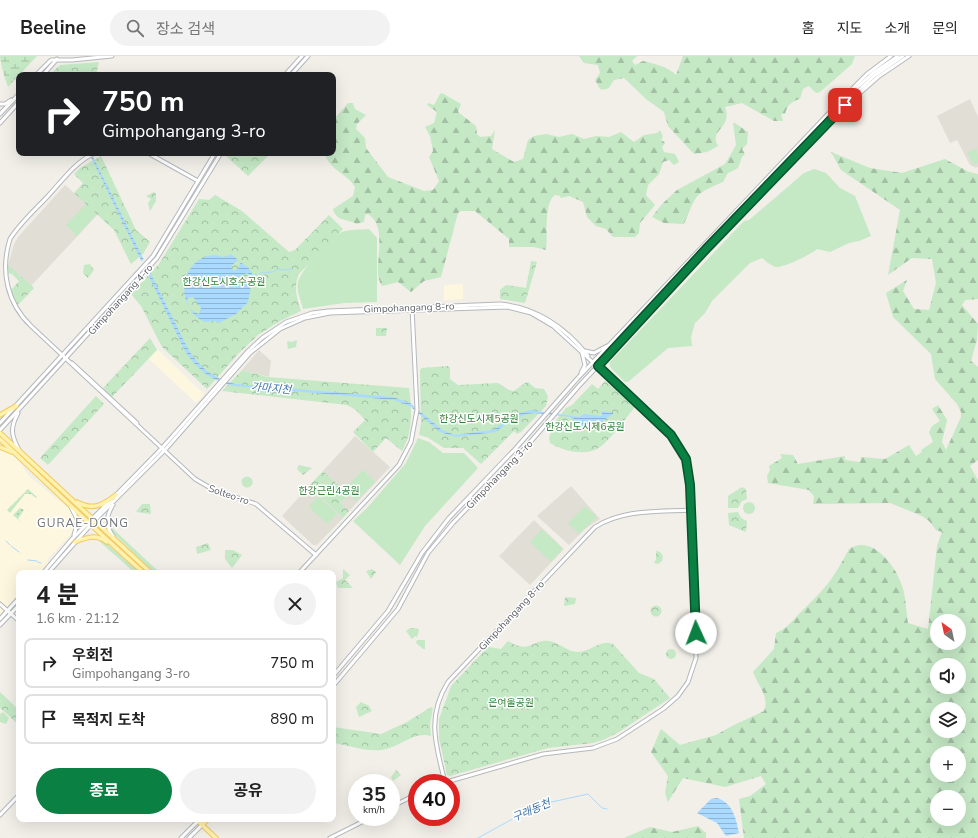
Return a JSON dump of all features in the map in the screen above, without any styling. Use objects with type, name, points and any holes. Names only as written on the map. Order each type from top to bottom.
[{"type":"main road","points":[[0,415],[18,407]]},
{"type":"main road","points":[[0,431],[18,453],[62,499],[92,522],[148,570]]},
{"type":"main road","points":[[0,439],[69,496],[84,506],[99,506],[117,496]]},
{"type":"main road","points":[[0,447],[18,453]]},
{"type":"main road","points":[[69,496],[92,522],[141,570]]},
{"type":"main road","points":[[73,541],[84,538],[99,538],[125,556]]},
{"type":"main road","points":[[200,822],[216,838]]},
{"type":"main road","points":[[202,825],[205,822]]},
{"type":"street","points":[[39,72],[49,61],[57,59],[82,59],[112,56]]},
{"type":"street","points":[[288,72],[302,56]]},
{"type":"street","points":[[294,72],[308,56]]},
{"type":"street","points":[[840,103],[859,81],[891,56]]},
{"type":"street","name":"Gimpohangang 3-ro","points":[[336,672],[393,605],[422,553],[438,530],[542,419],[576,380],[840,103],[872,74],[898,56]]},
{"type":"street","name":"Gimpohangang 3-ro","points":[[336,682],[398,609],[428,553],[441,536],[526,448],[559,408],[707,248],[874,76],[903,56]]},
{"type":"street","points":[[845,105],[878,77],[909,56]]},
{"type":"street","points":[[46,72],[57,59]]},
{"type":"street","points":[[0,104],[5,104],[16,96]]},
{"type":"street","points":[[0,114],[16,97]]},
{"type":"street","points":[[0,123],[1,118],[16,105]]},
{"type":"street","name":"Solteo-ro","points":[[89,156],[83,159],[15,232],[7,246],[2,266],[5,290],[14,308],[66,359],[199,482],[214,490],[248,500],[260,507],[316,555]]},
{"type":"street","points":[[153,156],[198,181]]},
{"type":"street","name":"Gimpohangang 4-ro","points":[[0,431],[18,407],[63,355],[149,261],[213,156]]},
{"type":"street","name":"Gimpohangang 4-ro","points":[[0,423],[66,359],[151,265],[162,251],[219,156]]},
{"type":"street","name":"Gimpohangang 8-ro","points":[[163,449],[259,341],[279,326],[295,318],[328,311],[500,306],[517,309],[544,321],[582,351],[665,428],[681,448],[686,459],[690,475],[696,658],[688,682],[678,696],[662,709],[609,743],[592,748],[550,752],[460,778]]},
{"type":"street","points":[[302,570],[398,465],[411,442],[416,420],[412,308]]},
{"type":"street","points":[[576,380],[585,365],[582,351],[594,353],[614,340]]},
{"type":"street","points":[[18,407],[12,424],[11,433],[18,453]]},
{"type":"street","points":[[46,570],[163,449]]},
{"type":"street","points":[[117,496],[107,520],[112,534],[122,547]]},
{"type":"street","points":[[50,570],[73,541],[78,521],[71,507],[62,499]]},
{"type":"street","name":"Gimpohangang 8-ro","points":[[442,774],[434,737],[434,722],[438,702],[448,682],[595,527],[610,518],[622,515],[691,510]]},
{"type":"street","points":[[0,619],[16,601]]},
{"type":"street","points":[[0,604],[16,618]]},
{"type":"street","points":[[0,625],[16,607]]},
{"type":"street","points":[[417,795],[391,807],[417,795]]},
{"type":"street","points":[[0,815],[16,798]]},
{"type":"street","points":[[182,838],[196,822]]},
{"type":"street","points":[[189,838],[202,825]]},
{"type":"street","points":[[330,838],[354,826]]},
{"type":"shaded area","points":[[970,99],[978,117],[978,167],[976,168],[970,165],[957,140],[950,143],[937,116]]},
{"type":"shaded area","points":[[65,185],[98,214],[31,286],[8,265],[14,244],[19,236]]},
{"type":"shaded area","points":[[463,284],[463,299],[444,300],[444,285]]},
{"type":"shaded area","points":[[157,349],[203,393],[203,396],[196,403],[148,358]]},
{"type":"shaded area","points":[[259,350],[271,361],[269,377],[242,370]]},
{"type":"shaded area","points":[[355,436],[390,467],[349,511],[340,503],[348,494],[323,471]]},
{"type":"shaded area","points":[[0,448],[10,453],[21,464],[30,477],[71,510],[76,521],[73,532],[48,559],[48,564],[43,570],[16,570],[16,597],[0,614]]},
{"type":"shaded area","points":[[309,486],[343,518],[317,545],[313,545],[282,516]]},
{"type":"shaded area","points":[[571,486],[600,519],[586,528],[569,545],[537,516]]},
{"type":"shaded area","points":[[534,520],[564,549],[530,585],[499,556]]},
{"type":"green space","points":[[0,56],[37,56],[22,72],[16,72],[16,78],[8,87]]},
{"type":"green space","points":[[579,56],[637,56],[632,61],[635,65],[643,61],[656,64],[665,67],[676,75],[683,56],[855,56],[852,64],[820,92],[816,93],[809,86],[803,89],[800,99],[790,104],[785,114],[781,114],[783,121],[774,121],[742,103],[725,107],[727,114],[726,120],[716,136],[718,146],[707,152],[694,154],[668,126],[664,112],[646,99],[624,78],[614,80],[607,89],[600,89],[595,80],[600,73],[598,65],[584,63]]},
{"type":"green space","points":[[99,62],[97,72],[52,72],[60,65]]},
{"type":"green space","points":[[442,93],[461,104],[458,112],[476,126],[477,134],[480,137],[491,136],[495,130],[492,149],[514,162],[523,159],[528,140],[534,136],[546,134],[559,137],[572,134],[584,139],[596,136],[609,137],[621,132],[634,142],[644,135],[657,133],[660,130],[663,137],[661,139],[665,143],[662,147],[664,152],[675,154],[679,162],[674,165],[669,160],[663,162],[659,174],[648,185],[646,195],[655,205],[640,223],[639,233],[635,237],[613,237],[606,229],[596,226],[587,217],[583,202],[569,196],[561,198],[560,196],[555,195],[551,199],[547,212],[546,250],[534,247],[509,247],[509,239],[475,211],[461,211],[458,213],[441,277],[424,281],[411,292],[398,282],[382,286],[379,279],[378,270],[379,239],[375,221],[368,214],[365,215],[364,222],[357,224],[343,220],[337,216],[333,209],[353,196],[355,187],[328,161],[326,156],[336,156],[336,117],[348,103],[353,103],[355,109],[366,115],[357,124],[356,129],[365,138],[366,148],[388,177],[424,191],[433,190],[439,181],[429,157],[433,151],[430,136],[425,127],[434,123],[437,112],[427,105],[428,103],[434,105]]},
{"type":"green space","points":[[733,123],[748,132],[747,144],[742,149],[745,154],[742,157],[738,168],[728,173],[723,182],[700,193],[694,201],[684,224],[664,223],[652,217],[661,205],[677,190],[725,164],[736,145]]},
{"type":"green space","points":[[977,148],[978,163],[974,165],[967,153]]},
{"type":"green space","points":[[831,152],[870,168],[902,173],[945,159],[969,172],[978,174],[978,299],[965,300],[962,305],[978,324],[977,340],[971,361],[978,367],[978,460],[970,466],[978,480],[978,838],[744,838],[739,799],[750,796],[766,784],[761,776],[725,787],[683,778],[668,802],[665,793],[668,776],[651,752],[661,729],[680,745],[716,735],[764,711],[766,701],[753,672],[774,649],[776,633],[790,624],[817,596],[834,576],[849,549],[857,545],[866,545],[874,548],[888,560],[898,576],[903,588],[908,623],[928,629],[937,546],[942,532],[936,530],[929,521],[922,516],[890,503],[813,504],[814,496],[809,490],[768,483],[767,476],[770,470],[769,466],[782,458],[780,454],[793,455],[798,464],[845,456],[845,460],[860,462],[861,457],[885,459],[909,445],[916,456],[922,452],[921,450],[933,442],[929,432],[932,426],[940,421],[932,409],[938,405],[947,420],[942,442],[946,450],[961,417],[961,412],[957,404],[935,379],[931,354],[893,317],[886,293],[907,280],[903,291],[914,309],[929,310],[936,283],[932,259],[912,258],[888,275],[900,210],[841,170]]},
{"type":"green space","points":[[101,156],[136,230],[150,242],[143,254],[131,264],[114,230],[74,193],[83,183],[74,174],[80,168]]},
{"type":"green space","points":[[226,156],[268,156],[248,176]]},
{"type":"green space","points":[[814,169],[826,173],[840,188],[855,196],[871,236],[849,243],[830,252],[817,249],[780,267],[772,266],[762,258],[750,263],[712,301],[705,313],[695,323],[691,337],[692,346],[668,348],[628,382],[625,382],[610,367],[610,362],[744,221],[749,220],[804,173]]},
{"type":"green space","points":[[154,192],[156,194],[156,201],[150,211],[148,203],[151,199],[146,196]]},
{"type":"green space","name":"한강신도시호수공원","points":[[215,195],[242,211],[289,252],[295,250],[329,215],[343,229],[299,274],[296,288],[301,311],[280,321],[258,335],[238,354],[207,389],[162,347],[141,306],[131,294],[159,264],[199,199],[209,200]]},
{"type":"green space","points":[[86,204],[97,214],[77,236],[66,225]]},
{"type":"green space","points":[[369,229],[377,238],[377,302],[344,303],[303,309],[298,292],[298,282],[310,262],[330,240],[342,232]]},
{"type":"green space","points":[[531,261],[537,262],[525,303],[500,299],[500,290],[506,285],[526,288]]},
{"type":"green space","points":[[7,264],[34,288],[18,305],[11,295],[11,290],[19,281],[12,274],[6,273]]},
{"type":"green space","points":[[90,264],[94,270],[88,278],[83,273],[84,265]]},
{"type":"green space","points":[[376,328],[387,328],[386,336],[376,336]]},
{"type":"green space","points":[[150,338],[157,350],[112,397],[103,388]]},
{"type":"green space","points":[[297,340],[296,347],[288,349],[287,341],[292,342]]},
{"type":"green space","name":"한강신도시제5공원","points":[[448,366],[450,368],[450,379],[458,385],[498,383],[509,390],[514,391],[528,382],[535,388],[544,389],[548,396],[546,406],[521,432],[517,434],[514,431],[481,464],[463,448],[444,448],[427,437],[419,435],[421,423],[420,370],[422,368]]},
{"type":"green space","points":[[242,370],[267,377],[409,388],[411,421],[406,444],[402,451],[386,438],[373,452],[353,432],[365,420],[356,410],[347,405],[222,391]]},
{"type":"green space","name":"한강신도시제6공원","points":[[605,381],[635,407],[614,433],[600,447],[588,452],[575,452],[550,443],[549,438],[554,423],[566,408],[572,405],[592,384],[598,389]]},
{"type":"green space","points":[[96,396],[104,404],[48,465],[40,458]]},
{"type":"green space","points":[[418,438],[429,442],[443,453],[464,453],[478,468],[425,526],[400,565],[353,521],[367,508],[406,463]]},
{"type":"green space","points":[[299,465],[312,468],[303,475],[297,469]]},
{"type":"green space","points":[[363,470],[375,482],[356,501],[344,489]]},
{"type":"green space","name":"한강근린4공원","points":[[323,471],[349,495],[340,503],[349,511],[343,518],[309,486]]},
{"type":"green space","points":[[247,476],[251,478],[253,482],[251,486],[247,488],[243,486],[241,482],[243,478]]},
{"type":"green space","points":[[742,487],[746,489],[747,499],[742,501],[738,508],[728,508],[728,496]]},
{"type":"green space","points":[[28,489],[37,497],[36,498],[31,494],[25,494],[10,513],[7,510]]},
{"type":"green space","points":[[318,496],[337,514],[327,524],[309,507]]},
{"type":"green space","points":[[751,502],[754,503],[754,513],[747,514],[744,513],[743,506],[744,503]]},
{"type":"green space","points":[[142,504],[150,504],[151,514],[136,512]]},
{"type":"green space","points":[[585,506],[597,517],[579,534],[568,523]]},
{"type":"green space","points":[[20,508],[24,510],[18,519],[25,526],[13,515]]},
{"type":"green space","points":[[738,512],[741,518],[747,521],[746,532],[729,525],[728,513]]},
{"type":"green space","points":[[110,526],[157,570],[151,570],[112,532]]},
{"type":"green space","points":[[542,529],[563,549],[551,562],[530,542]]},
{"type":"green space","points":[[98,540],[105,542],[137,570],[132,570]]},
{"type":"green space","points":[[208,543],[211,550],[197,554],[196,547]]},
{"type":"green space","points":[[225,550],[233,550],[242,555],[232,568],[225,559]]},
{"type":"green space","points":[[656,551],[660,552],[663,556],[662,561],[658,564],[654,563],[656,559]]},
{"type":"green space","points":[[343,569],[350,575],[345,580],[353,588],[338,588],[336,582],[343,578]]},
{"type":"green space","points":[[372,569],[376,572],[371,579],[366,571]]},
{"type":"green space","points":[[565,597],[576,598],[575,604],[564,606]]},
{"type":"green space","points":[[656,605],[660,607],[662,611],[660,615],[656,617],[652,615],[650,611],[652,607]]},
{"type":"green space","points":[[410,628],[416,628],[419,630],[417,637],[415,636],[412,639],[406,631]]},
{"type":"green space","points":[[417,640],[425,640],[425,649],[416,643]]},
{"type":"green space","name":"은여울공원","points":[[508,641],[522,647],[526,647],[538,642],[549,641],[574,652],[587,650],[604,643],[613,644],[639,673],[654,679],[670,698],[619,732],[603,740],[593,743],[548,748],[457,774],[447,774],[439,738],[439,719],[451,686],[486,649],[489,647],[501,649]]},
{"type":"green space","points":[[671,649],[676,654],[671,659],[666,654]]},
{"type":"green space","points":[[0,692],[16,707],[16,722],[0,708]]},
{"type":"green space","points":[[361,702],[369,706],[372,711],[359,717],[356,707]]},
{"type":"green space","points":[[431,707],[433,708],[430,724],[431,736],[418,736],[388,749],[382,750],[363,749],[336,744],[336,727],[381,734],[407,722]]},
{"type":"green space","points":[[3,712],[9,718],[6,724],[0,722],[0,714]]},
{"type":"green space","points":[[396,770],[400,774],[393,774]]},
{"type":"green space","points":[[698,826],[706,833],[706,838],[624,838],[650,827],[672,832]]},
{"type":"water","name":"가마지천","points":[[90,156],[92,156],[188,349],[202,367],[220,379],[235,384],[393,397],[410,403],[442,430],[455,435],[493,430],[514,415],[531,410],[579,417],[584,414],[602,416],[602,411],[613,414],[601,422],[597,420],[590,430],[576,426],[574,419],[570,417],[535,413],[526,414],[511,421],[495,432],[456,437],[440,432],[410,406],[394,400],[235,386],[220,382],[200,369],[185,351]]},
{"type":"water","points":[[231,254],[238,260],[231,266],[233,271],[238,269],[241,262],[248,267],[253,275],[248,302],[236,314],[219,323],[215,321],[205,322],[191,310],[199,314],[201,308],[193,297],[188,298],[187,302],[185,296],[185,285],[187,274],[193,265],[202,258],[213,255],[225,257]],"holes":[[[247,273],[250,276],[248,280],[241,285],[237,285],[236,278]]]},
{"type":"water","points":[[717,798],[727,804],[733,812],[739,833],[726,836],[717,823],[697,813],[711,799]]},
{"type":"pier","points":[[145,258],[151,272],[146,277],[140,263]]},
{"type":"waterway","points":[[273,272],[278,269],[291,269]]},
{"type":"waterway","points":[[260,273],[272,272]]},
{"type":"waterway","points":[[253,276],[257,274]]},
{"type":"waterway","points":[[6,541],[10,545]]},
{"type":"waterway","points":[[11,546],[19,552]]},
{"type":"waterway","points":[[28,560],[37,561]]},
{"type":"waterway","name":"구래동천","points":[[478,838],[538,805],[588,794],[602,808],[607,809]]},
{"type":"district","name":"GURAE-DONG","points":[[83,523]]},
{"type":"route","points":[[696,633],[690,475],[686,459],[681,448],[665,428],[598,366],[707,248],[810,144],[826,124],[845,105]]}]
